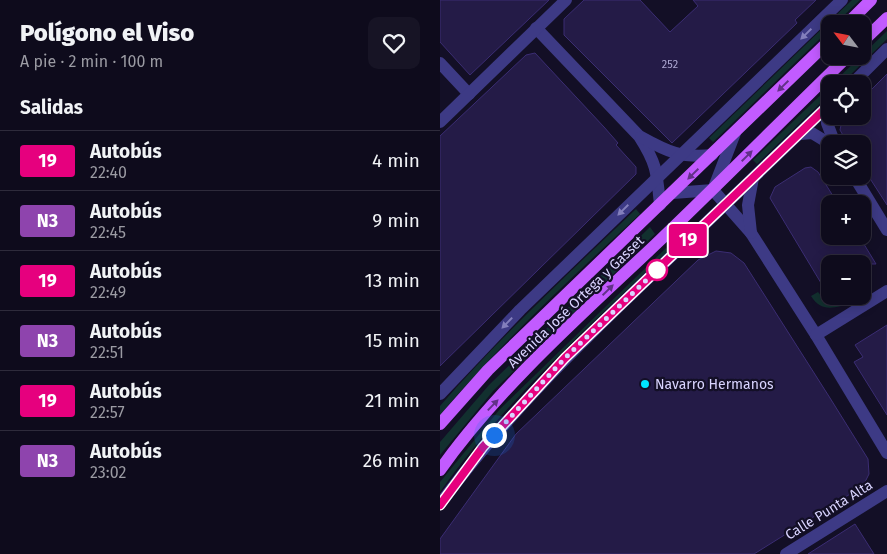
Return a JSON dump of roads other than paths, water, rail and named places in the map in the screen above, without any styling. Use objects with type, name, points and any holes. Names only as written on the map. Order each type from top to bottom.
[{"type":"main road","points":[[856,15],[871,0]]},
{"type":"main road","points":[[871,33],[887,18]]},
{"type":"main road","name":"Avenida José Ortega y Gasset","points":[[440,424],[488,370],[821,49]]},
{"type":"main road","name":"Avenida José Ortega y Gasset","points":[[440,470],[463,437],[543,353],[713,190],[839,65]]},
{"type":"street","points":[[440,122],[566,0]]},
{"type":"street","points":[[440,394],[520,310],[842,0]]},
{"type":"street","points":[[536,28],[639,136],[650,153],[658,176],[660,205]]},
{"type":"street","points":[[861,75],[887,49]]},
{"type":"street","points":[[440,63],[469,94]]},
{"type":"street","points":[[440,504],[472,460],[552,371],[821,113]]},
{"type":"street","points":[[800,134],[812,132],[821,138]]},
{"type":"street","points":[[713,190],[735,133]]},
{"type":"street","points":[[639,136],[679,155],[692,157],[712,155]]},
{"type":"street","points":[[751,233],[748,205],[753,178]]},
{"type":"street","points":[[860,185],[887,230]]},
{"type":"street","points":[[673,193],[713,190]]},
{"type":"street","points":[[713,190],[751,233],[816,334],[887,453]]},
{"type":"street","points":[[816,334],[887,291]]},
{"type":"street","name":"Calle Punta Alta","points":[[786,554],[887,491]]},
{"type":"place","name":"Navarro Hermanos","points":[[645,384]]}]
